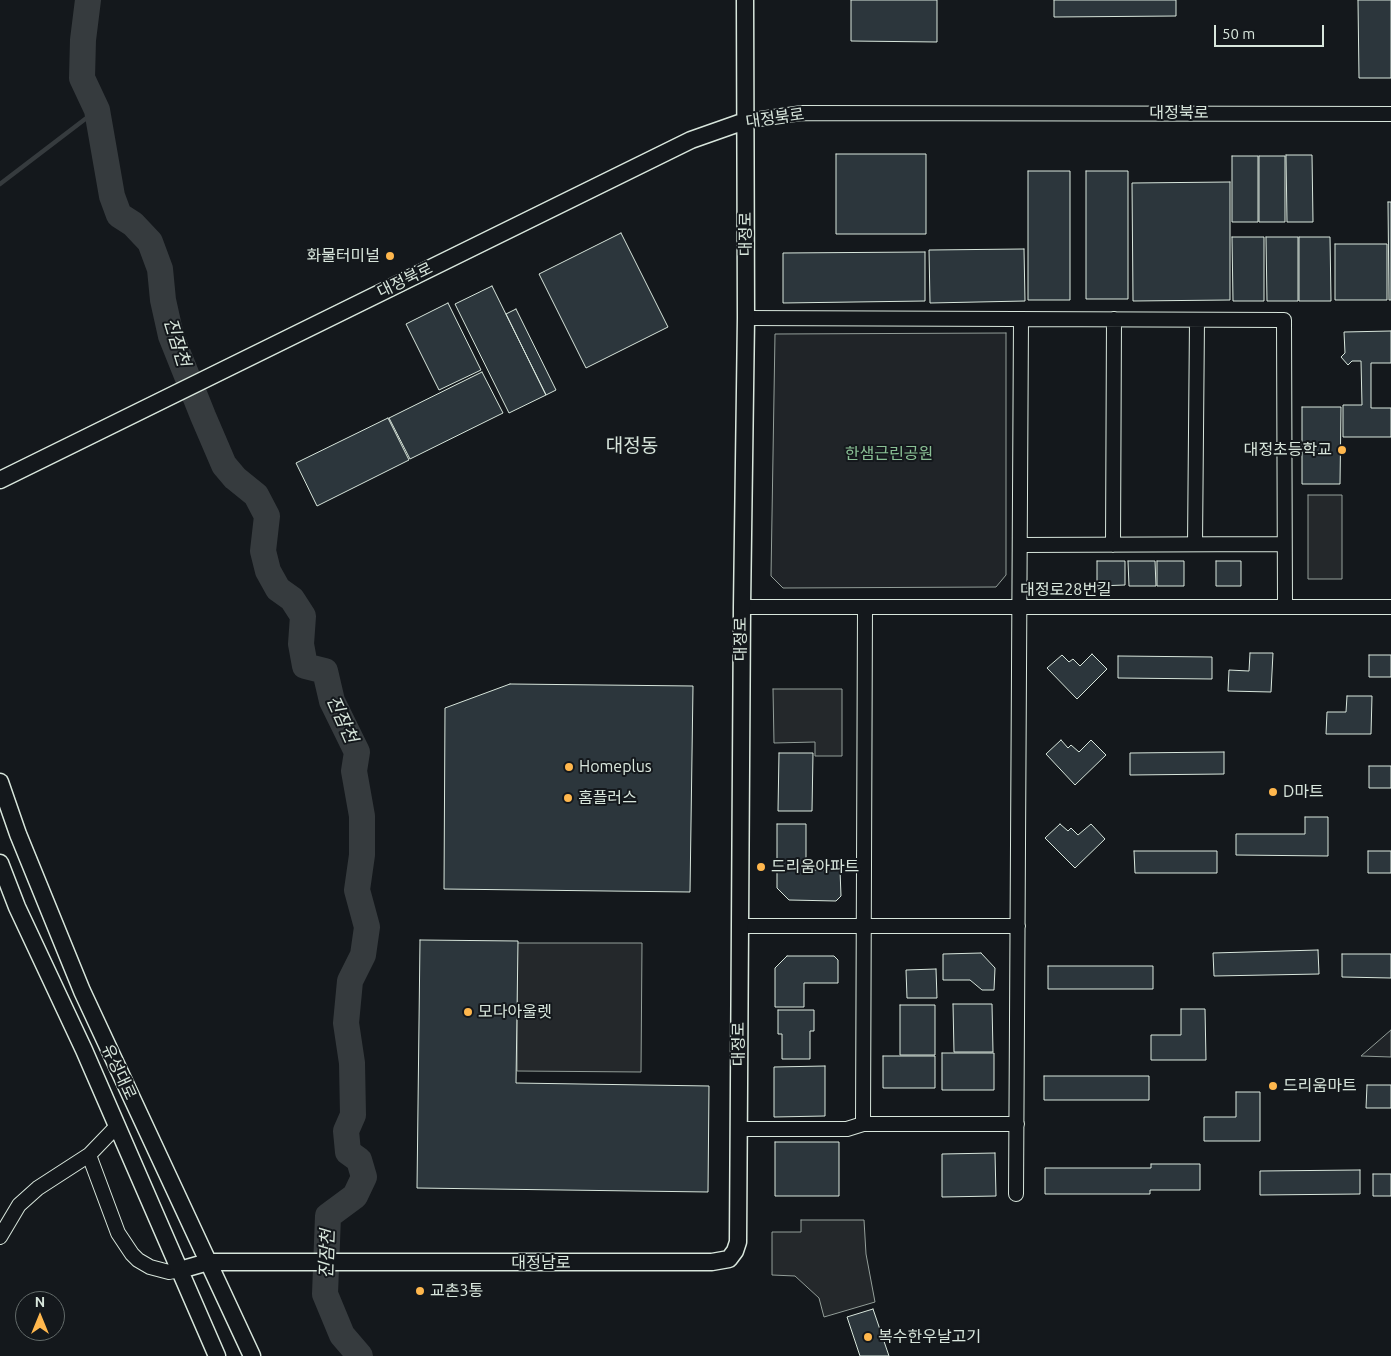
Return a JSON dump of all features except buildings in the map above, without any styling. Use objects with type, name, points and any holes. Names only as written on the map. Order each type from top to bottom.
[{"type":"street","name":"대정로","points":[[712,1262],[729,1259],[735,1251],[738,1242],[746,318],[745,0]]},
{"type":"street","name":"대정북로","points":[[0,480],[691,140],[745,121],[802,113],[1391,114]]},
{"type":"street","points":[[746,318],[1284,320],[1285,607]]},
{"type":"street","points":[[1016,1194],[1021,319]]},
{"type":"street","points":[[1113,545],[1114,320]]},
{"type":"street","points":[[1195,544],[1196,320]]},
{"type":"street","points":[[1020,545],[1284,544]]},
{"type":"street","name":"대정로28번길","points":[[742,607],[1391,607]]},
{"type":"street","points":[[862,1124],[864,607]]},
{"type":"street","name":"유성대로","points":[[0,782],[18,834],[82,991],[252,1356]]},
{"type":"street","name":"유성대로","points":[[0,863],[17,907],[118,1126],[217,1356]]},
{"type":"street","points":[[740,926],[1018,926]]},
{"type":"street","points":[[738,1129],[847,1128],[862,1124],[1017,1124]]},
{"type":"street","points":[[0,1237],[19,1205],[25,1199],[38,1188],[89,1155],[118,1126]]},
{"type":"street","points":[[89,1155],[118,1233],[132,1254],[150,1267],[169,1272],[208,1262]]},
{"type":"street","name":"대정남로","points":[[208,1262],[712,1262]]},
{"type":"green space","name":"한샘근린공원","points":[[1006,333],[1006,575],[996,587],[783,588],[771,576],[775,334]]},
{"type":"green space","points":[[1391,1030],[1391,1057],[1361,1056]]},
{"type":"shaded area","points":[[1308,495],[1342,495],[1342,579],[1308,579]]},
{"type":"shaded area","points":[[773,689],[842,689],[842,756],[815,756],[815,742],[774,743]]},
{"type":"shaded area","points":[[517,943],[642,943],[641,1072],[517,1071]]},
{"type":"shaded area","points":[[801,1220],[864,1220],[866,1254],[875,1302],[824,1317],[819,1298],[795,1276],[772,1275],[772,1232],[801,1232]]},
{"type":"waterway","name":"진잠천","points":[[88,0],[83,40],[82,78],[97,110],[112,196],[119,215],[133,224],[150,242],[160,269],[163,300],[171,336],[203,416],[224,465],[235,478],[256,495],[267,516],[263,551],[268,571],[278,589],[292,599],[303,616],[301,644],[305,666],[325,671],[332,701],[357,752],[354,771],[362,816],[362,855],[357,890],[367,927],[363,955],[350,981],[346,1023],[352,1063],[353,1115],[346,1131],[348,1152],[359,1160],[364,1177],[355,1196],[328,1216],[325,1294],[342,1335],[360,1356]]},
{"type":"waterway","points":[[0,184],[97,110]]},
{"type":"place","name":"화물터미널","points":[[390,256]]},
{"type":"place","name":"대정초등학교","points":[[1342,450]]},
{"type":"place","name":"Homeplus","points":[[569,767]]},
{"type":"place","name":"D마트","points":[[1273,792]]},
{"type":"place","name":"홈플러스","points":[[568,798]]},
{"type":"place","name":"드리움아파트","points":[[761,867]]},
{"type":"place","name":"모다아울렛","points":[[468,1012]]},
{"type":"place","name":"드리움마트","points":[[1273,1086]]},
{"type":"place","name":"교촌3통","points":[[420,1291]]},
{"type":"place","name":"복수한우날고기","points":[[868,1337]]},
{"type":"district","name":"대정동","points":[[632,446]]}]
